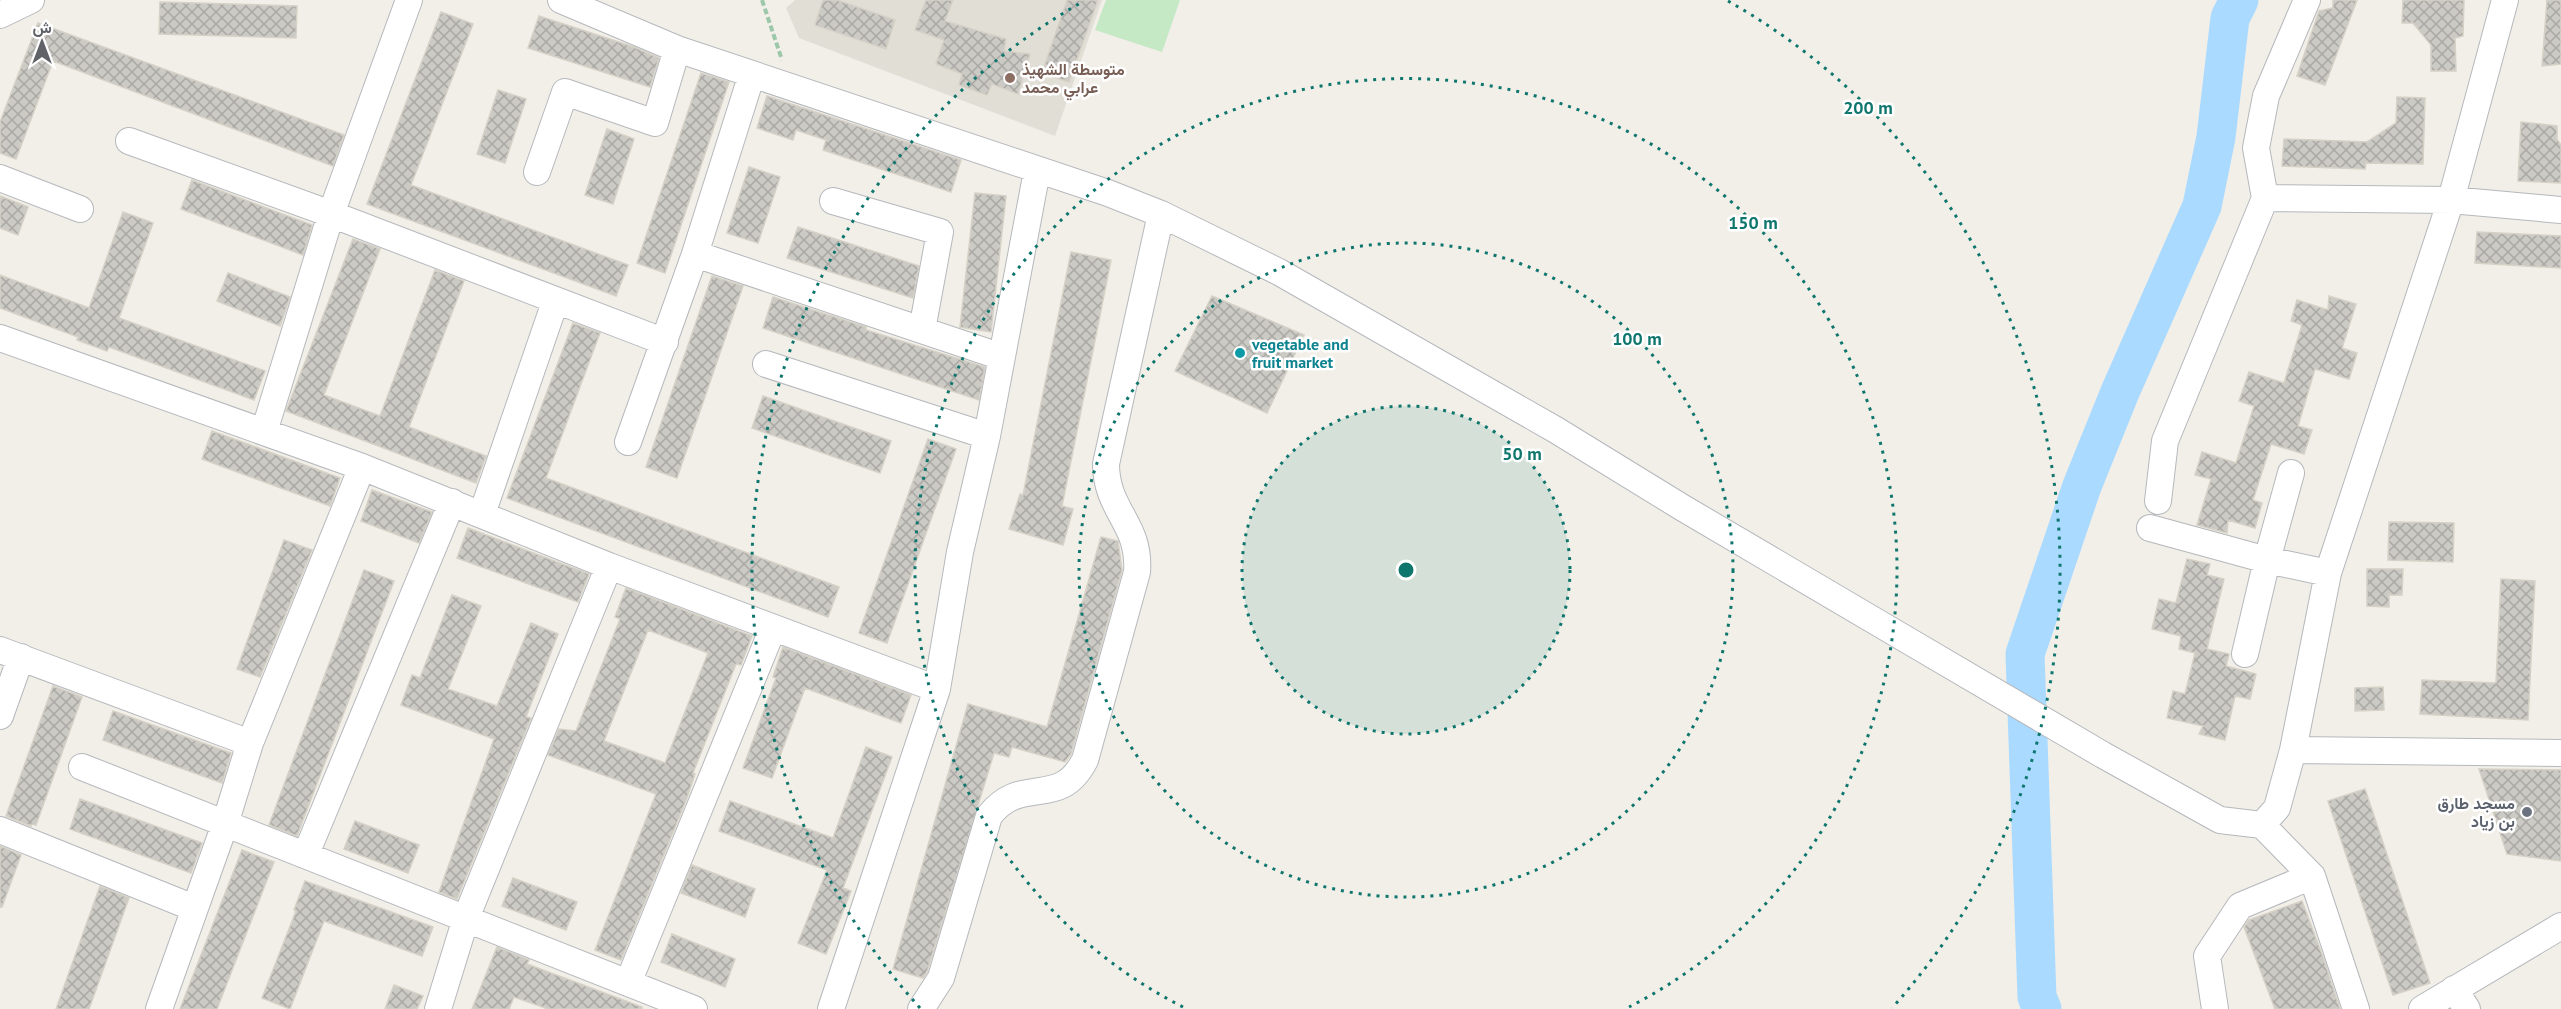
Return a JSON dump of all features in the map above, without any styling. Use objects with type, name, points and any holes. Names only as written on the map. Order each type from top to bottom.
[{"type":"street","points":[[0,15],[31,0]]},
{"type":"street","points":[[264,432],[331,214],[409,0]]},
{"type":"street","points":[[561,0],[677,49],[1108,193],[1161,214],[1279,272],[1556,430],[1683,508],[2103,755],[2220,820],[2262,825],[2312,876],[2356,1009]]},
{"type":"street","points":[[2158,501],[2165,441],[2265,198],[2256,148],[2266,96],[2307,0]]},
{"type":"street","points":[[2262,825],[2277,808],[2293,750],[2328,573],[2451,200],[2505,0]]},
{"type":"street","points":[[537,172],[565,92],[655,123],[677,49]]},
{"type":"street","points":[[628,442],[696,254],[752,74]]},
{"type":"street","points":[[129,141],[331,214],[555,302],[665,342]]},
{"type":"street","points":[[831,1009],[937,689],[960,552],[987,436],[1037,171]]},
{"type":"street","points":[[0,178],[80,209]]},
{"type":"street","points":[[2265,198],[2451,200],[2561,210]]},
{"type":"street","points":[[833,201],[940,231],[922,330]]},
{"type":"street","points":[[921,1009],[941,978],[989,816],[996,807],[1013,795],[1023,792],[1044,792],[1064,786],[1080,771],[1085,760],[1137,572],[1135,540],[1112,500],[1106,479],[1106,464],[1161,214]]},
{"type":"street","points":[[696,254],[1002,357]]},
{"type":"street","points":[[482,514],[555,302]]},
{"type":"street","points":[[0,338],[362,467],[609,566],[937,689]]},
{"type":"street","points":[[766,364],[987,436]]},
{"type":"street","points":[[159,1009],[225,824],[250,743],[362,467]]},
{"type":"street","points":[[2245,654],[2267,560],[2291,473]]},
{"type":"street","points":[[306,854],[452,502]]},
{"type":"street","points":[[2150,528],[2267,560],[2328,573]]},
{"type":"street","points":[[438,1009],[466,918],[609,566]]},
{"type":"street","points":[[628,983],[773,628]]},
{"type":"street","points":[[0,716],[10,653],[250,743]]},
{"type":"street","points":[[2293,750],[2561,753]]},
{"type":"street","points":[[82,767],[693,1009]]},
{"type":"street","points":[[0,830],[194,908]]},
{"type":"street","points":[[2215,1009],[2207,956],[2240,906],[2312,876]]},
{"type":"street","points":[[2422,1009],[2461,999],[2561,926]]},
{"type":"path","points":[[762,0],[791,87]]},
{"type":"shaded area","points":[[795,0],[1102,0],[1055,136],[799,38],[786,8]]},
{"type":"green space","points":[[1106,0],[1180,0],[1162,52],[1095,30]]},
{"type":"building","points":[[823,0],[837,0],[895,20],[886,49],[815,25]]},
{"type":"building","points":[[926,0],[953,0],[945,21],[1006,39],[1004,51],[1030,54],[1018,94],[992,84],[987,95],[959,85],[962,74],[936,64],[944,40],[915,30]]},
{"type":"building","points":[[1067,0],[1098,0],[1069,82],[1042,73]]},
{"type":"building","points":[[2333,0],[2357,0],[2325,85],[2297,76],[2319,11],[2333,8]]},
{"type":"building","points":[[2403,0],[2464,0],[2463,36],[2455,38],[2456,71],[2431,71],[2431,45],[2413,23],[2402,23]]},
{"type":"building","points":[[2547,0],[2561,0],[2561,64],[2542,66]]},
{"type":"building","points":[[160,2],[297,6],[296,38],[159,34]]},
{"type":"building","points":[[441,12],[473,24],[411,185],[628,265],[616,296],[367,204]]},
{"type":"building","points":[[539,16],[634,47],[659,58],[650,87],[528,48]]},
{"type":"building","points":[[38,23],[344,135],[333,166],[53,61],[16,159],[0,153],[0,122]]},
{"type":"building","points":[[701,73],[729,82],[665,273],[637,263]]},
{"type":"building","points":[[498,90],[526,99],[505,163],[477,154]]},
{"type":"building","points":[[767,96],[961,160],[951,192],[823,150],[826,140],[796,130],[793,140],[757,128]]},
{"type":"building","points":[[2397,97],[2425,98],[2423,164],[2366,163],[2365,169],[2282,166],[2284,139],[2367,142],[2396,123]]},
{"type":"building","points":[[2521,122],[2557,126],[2557,139],[2561,145],[2561,183],[2518,181]]},
{"type":"building","points":[[607,129],[634,139],[613,204],[585,195]]},
{"type":"building","points":[[749,167],[780,177],[758,243],[727,233]]},
{"type":"building","points":[[192,180],[312,225],[303,255],[181,209]]},
{"type":"building","points":[[975,193],[1006,196],[991,332],[960,327]]},
{"type":"building","points":[[0,196],[28,207],[18,235],[0,228]]},
{"type":"building","points":[[123,212],[153,223],[119,318],[265,371],[254,400],[109,347],[107,351],[77,340],[78,337],[0,308],[0,275],[89,308]]},
{"type":"building","points":[[798,227],[919,266],[913,298],[787,258]]},
{"type":"building","points":[[2477,232],[2561,236],[2561,268],[2475,263]]},
{"type":"building","points":[[353,239],[380,249],[324,395],[380,416],[435,270],[464,281],[409,427],[486,456],[476,483],[286,411]]},
{"type":"building","points":[[1071,252],[1111,260],[1062,506],[1073,509],[1063,545],[1009,529],[1020,494],[1023,495]]},
{"type":"building","points":[[228,273],[290,297],[280,326],[217,301]]},
{"type":"building","points":[[712,276],[743,286],[677,478],[646,467]]},
{"type":"building","name":"vegetable and fruit market","points":[[1212,296],[1304,335],[1267,413],[1175,371]]},
{"type":"building","points":[[2329,296],[2356,304],[2342,348],[2357,353],[2349,379],[2315,369],[2298,426],[2312,430],[2304,454],[2271,444],[2253,500],[2262,503],[2255,528],[2228,520],[2227,533],[2197,525],[2211,479],[2195,475],[2202,452],[2236,463],[2254,406],[2239,401],[2249,372],[2284,383],[2302,325],[2291,321],[2297,300],[2328,310]]},
{"type":"building","points":[[773,297],[866,327],[866,330],[985,367],[979,400],[763,328]]},
{"type":"building","points":[[573,323],[600,333],[546,478],[839,587],[828,617],[507,498]]},
{"type":"building","points":[[763,396],[891,441],[880,473],[752,428]]},
{"type":"building","points":[[212,431],[340,478],[330,506],[202,459]]},
{"type":"building","points":[[928,439],[956,449],[887,643],[859,633]]},
{"type":"building","points":[[372,490],[432,512],[419,543],[361,521]]},
{"type":"building","points":[[2389,522],[2454,523],[2453,562],[2388,560]]},
{"type":"building","points":[[468,528],[589,574],[578,602],[457,558]]},
{"type":"building","points":[[1101,537],[1118,541],[1122,570],[1071,754],[1065,762],[1012,747],[1009,757],[994,753],[927,972],[923,978],[893,969],[968,704],[1047,727]]},
{"type":"building","points":[[284,540],[312,550],[260,677],[237,669]]},
{"type":"building","points":[[2187,559],[2210,564],[2207,575],[2224,579],[2207,649],[2229,654],[2226,666],[2256,674],[2250,699],[2235,696],[2225,740],[2199,734],[2203,726],[2167,718],[2173,691],[2185,694],[2195,653],[2179,649],[2181,636],[2152,629],[2159,599],[2176,603]]},
{"type":"building","points":[[2367,569],[2403,569],[2402,595],[2389,595],[2389,607],[2367,606]]},
{"type":"building","points":[[364,570],[394,581],[297,836],[269,825]]},
{"type":"building","points":[[2501,579],[2535,581],[2528,720],[2420,714],[2422,680],[2496,683]]},
{"type":"building","points":[[626,588],[752,636],[741,665],[736,664],[693,773],[695,774],[687,798],[621,960],[595,950],[656,794],[548,755],[559,729],[576,731],[620,619],[615,617]],"holes":[[[648,630],[708,653],[665,763],[604,741]]]},
{"type":"building","points":[[452,595],[481,606],[448,689],[497,706],[531,623],[558,634],[526,717],[531,718],[457,899],[439,892],[494,739],[401,705],[412,675],[420,678]]},
{"type":"building","points":[[783,647],[911,695],[901,723],[805,688],[772,778],[743,768],[776,678],[773,677]]},
{"type":"building","points":[[53,686],[82,697],[36,825],[31,826],[6,816]]},
{"type":"building","points":[[2383,687],[2384,710],[2355,711],[2355,688]]},
{"type":"building","points":[[113,711],[231,753],[222,783],[103,740]]},
{"type":"building","points":[[866,747],[892,757],[843,888],[851,891],[826,954],[798,943],[827,870],[719,831],[730,801],[833,838]]},
{"type":"building","name":"مسجد طارق بن زياد","points":[[2479,769],[2561,770],[2561,861],[2507,854]]},
{"type":"building","points":[[2365,789],[2430,983],[2393,995],[2328,801]]},
{"type":"building","points":[[80,799],[202,843],[191,873],[70,829]]},
{"type":"building","points":[[355,821],[419,845],[408,873],[344,849]]},
{"type":"building","points":[[0,846],[21,855],[2,907],[0,907]]},
{"type":"building","points":[[242,850],[274,862],[217,1009],[180,1009]]},
{"type":"building","points":[[692,865],[755,889],[745,917],[681,893]]},
{"type":"building","points":[[513,878],[577,902],[566,930],[502,906]]},
{"type":"building","points":[[305,881],[433,927],[422,956],[324,921],[290,1009],[262,998],[296,911],[294,910]]},
{"type":"building","points":[[100,886],[129,898],[89,1009],[56,1009]]},
{"type":"building","points":[[2302,901],[2340,1009],[2275,1009],[2244,927],[2249,920]]},
{"type":"building","points":[[672,934],[735,959],[725,987],[661,962]]},
{"type":"building","points":[[497,947],[529,960],[527,964],[642,1007],[642,1009],[548,1009],[514,997],[509,1009],[472,1009]]},
{"type":"building","points":[[394,985],[423,996],[417,1009],[385,1009]]},
{"type":"waterway","points":[[2042,1009],[2037,997],[2025,654],[2082,486],[2120,392],[2202,206],[2216,137],[2230,18],[2239,0]]},
{"type":"place","name":"متوسطة الشهيذ عرابي محمد","points":[[1010,78]]},
{"type":"place","name":"vegetable and fruit market","points":[[1240,353]]},
{"type":"place","name":"مسجد طارق بن زياد","points":[[2527,812]]}]
